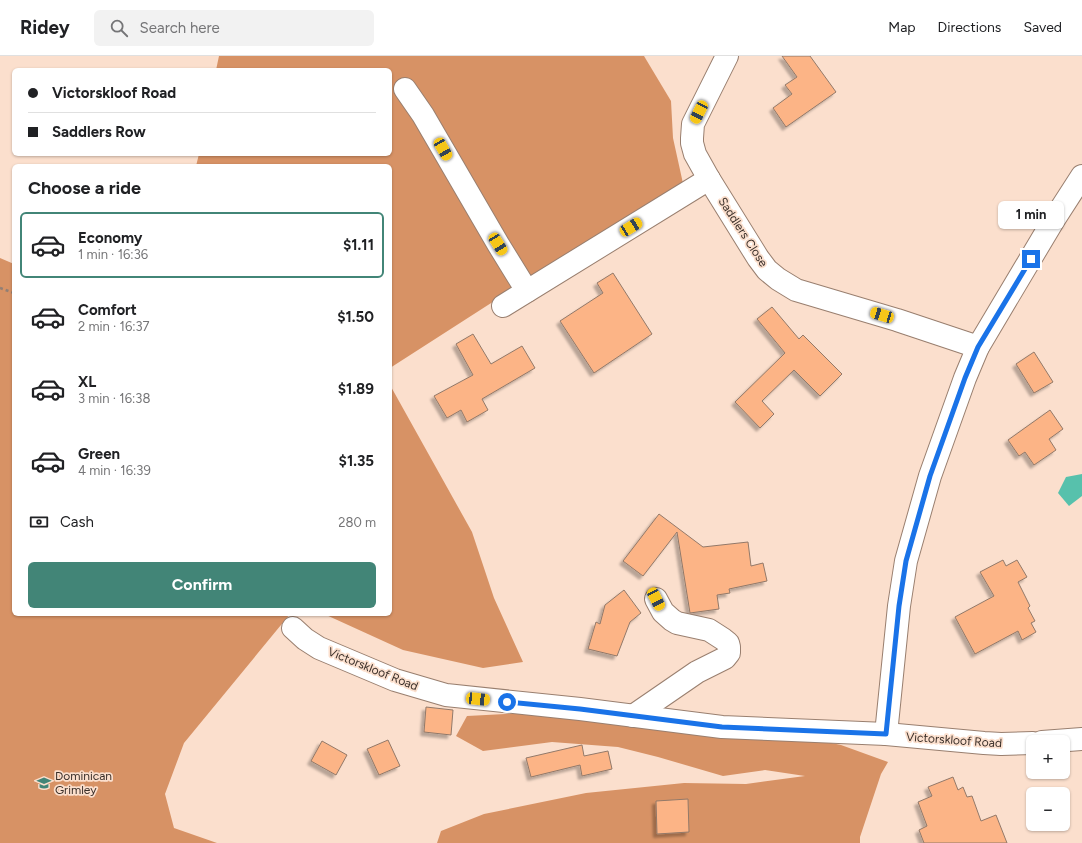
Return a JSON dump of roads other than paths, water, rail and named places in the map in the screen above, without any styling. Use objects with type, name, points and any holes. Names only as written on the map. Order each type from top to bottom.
[{"type":"street","name":"Saddlers Close","points":[[727,56],[693,124],[692,138],[695,154],[709,179],[767,270],[796,290],[890,318],[978,347]]},
{"type":"street","points":[[405,89],[423,115],[527,291]]},
{"type":"street","points":[[886,734],[899,606],[906,561],[930,476],[965,378],[978,347],[1053,221],[1082,176]]},
{"type":"street","points":[[502,306],[709,179]]},
{"type":"street","points":[[633,716],[697,672],[725,658],[729,653],[730,647],[723,639],[708,630],[677,623],[663,612],[656,599]]},
{"type":"street","name":"Victorskloof Road","points":[[293,628],[305,639],[319,648],[394,680],[452,696],[580,709],[722,727],[886,734],[1001,744],[1026,743]]},
{"type":"street","points":[[1070,740],[1082,739]]},
{"type":"water","points":[[1082,474],[1082,496],[1069,506],[1058,493],[1066,477]]},
{"type":"place","name":"Dominican Grimley","points":[[44,783]]}]
